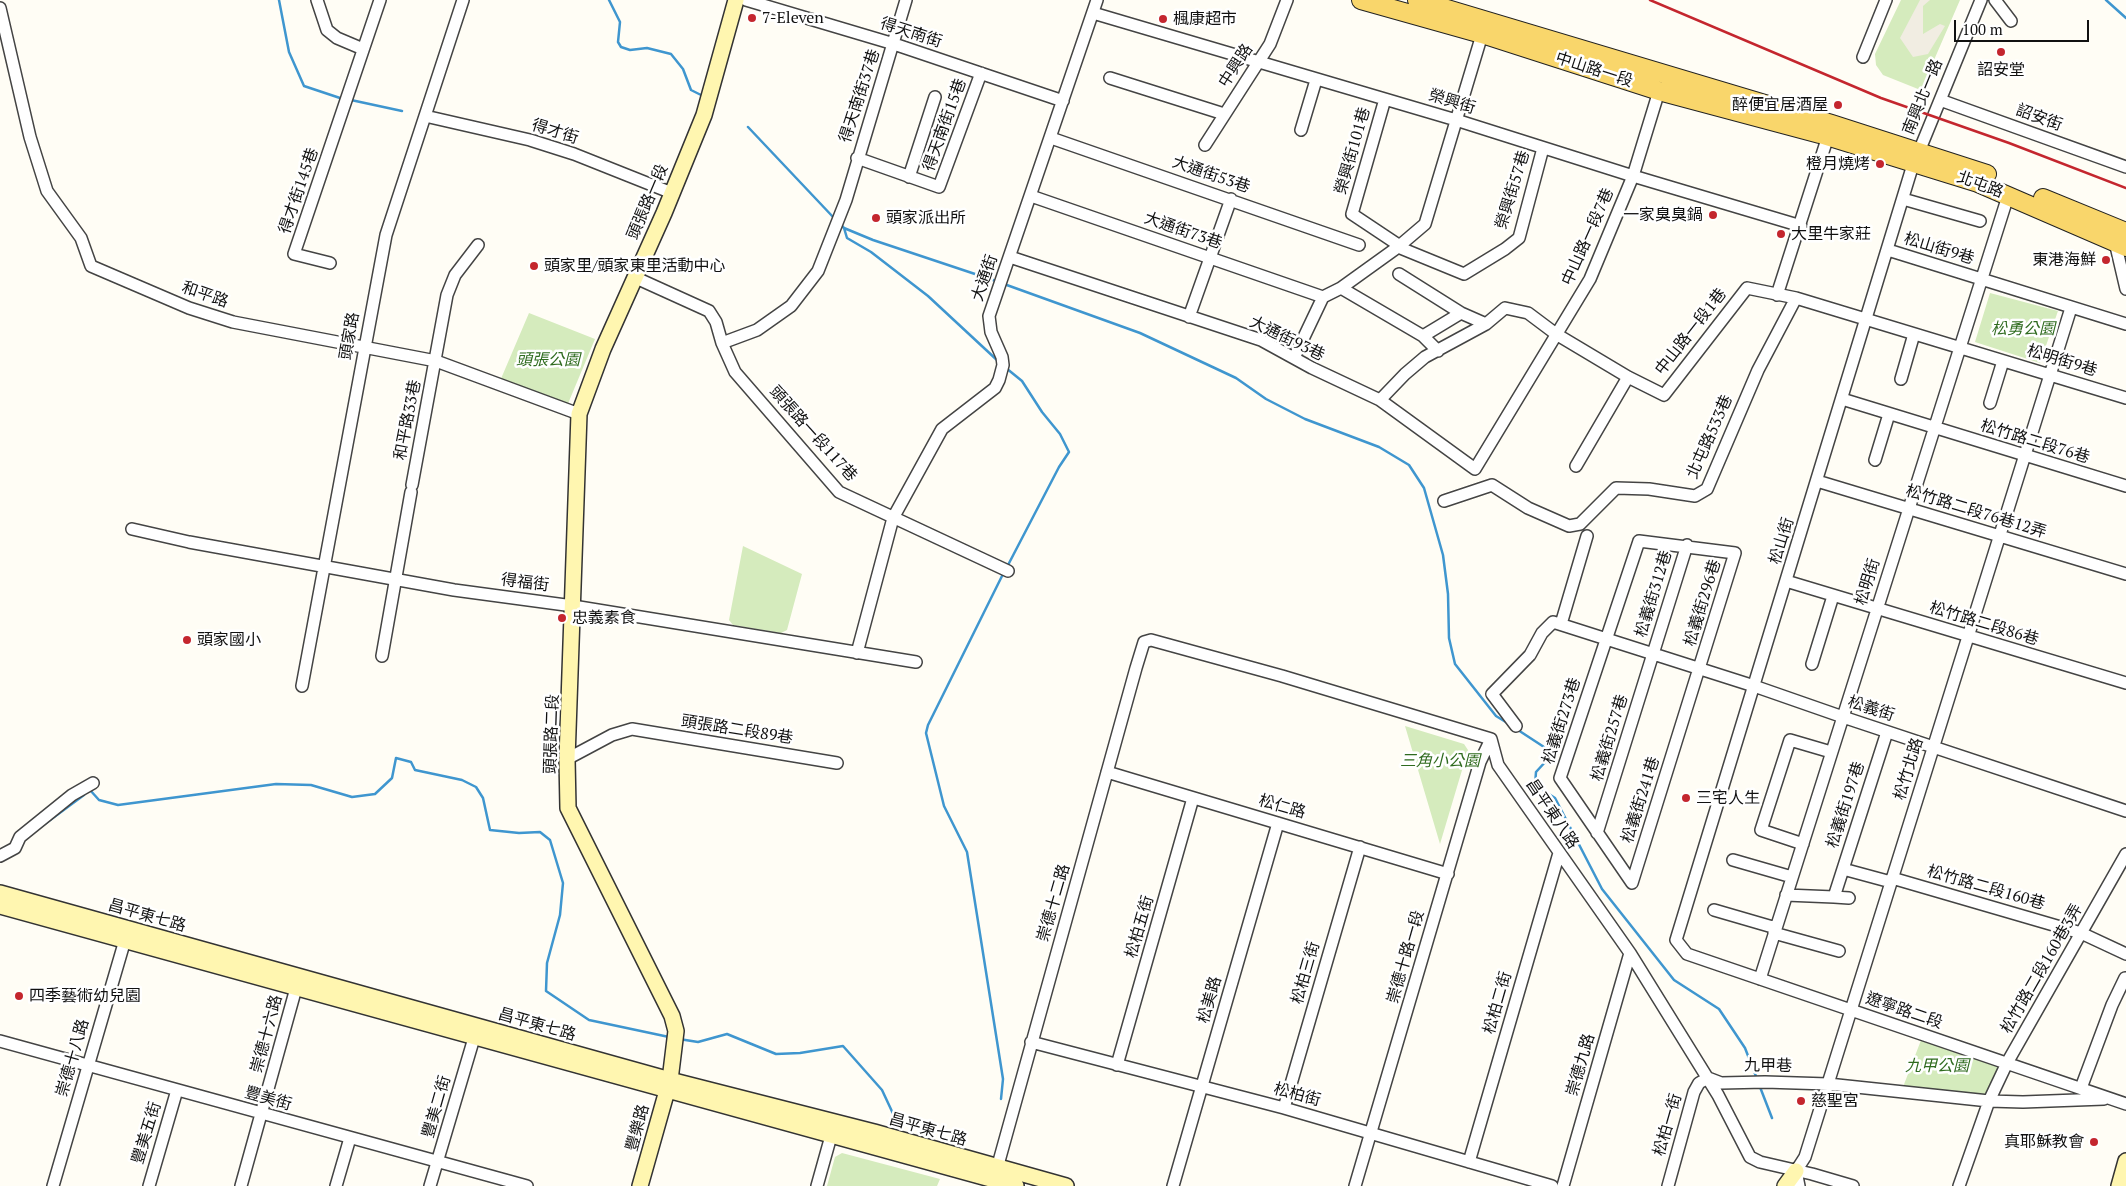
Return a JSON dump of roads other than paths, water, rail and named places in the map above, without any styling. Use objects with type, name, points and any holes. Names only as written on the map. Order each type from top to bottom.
[{"type":"main road","name":"中山路一段","points":[[1361,0],[1484,27],[1830,130]]},
{"type":"main road","name":"中山路一段","points":[[1417,0],[1484,27],[1659,91],[1830,130]]},
{"type":"main road","name":"北屯路","points":[[1830,130],[1916,157],[1988,174],[2122,240]]},
{"type":"main road","name":"北屯路","points":[[1916,157],[2008,196],[2122,240]]},
{"type":"street","points":[[317,0],[326,30],[337,38],[363,49],[380,0]]},
{"type":"street","name":"頭家路","points":[[302,686],[386,235],[463,0]]},
{"type":"street","name":"頭張路一段","points":[[579,414],[596,366],[672,193],[709,100],[736,0]]},
{"type":"street","name":"得天南街","points":[[746,0],[894,44],[1063,100]]},
{"type":"street","name":"得天南街37巷","points":[[722,343],[757,330],[791,306],[818,271],[849,186],[906,0]]},
{"type":"street","name":"大通街","points":[[857,653],[893,518],[942,429],[995,388],[1003,361],[991,332],[989,316],[1097,0]]},
{"type":"street","name":"中興路","points":[[1205,145],[1270,44],[1287,0]]},
{"type":"street","points":[[1863,57],[1886,0]]},
{"type":"street","name":"南興北一路","points":[[1916,157],[1980,0]]},
{"type":"street","points":[[1995,0],[2011,21]]},
{"type":"street","name":"和平路","points":[[0,8],[30,136],[47,191],[81,238],[91,266],[188,308],[233,322],[436,361],[579,414]]},
{"type":"street","name":"榮興街","points":[[1093,13],[1456,120],[1633,176],[1801,226]]},
{"type":"street","points":[[1294,358],[1323,297],[1341,288],[1399,247],[1425,224],[1484,27]]},
{"type":"street","name":"得才街145巷","points":[[330,263],[294,254],[363,49]]},
{"type":"street","name":"得天南街15巷","points":[[939,187],[981,73]]},
{"type":"street","points":[[1110,78],[1224,114]]},
{"type":"street","points":[[1301,130],[1316,80]]},
{"type":"street","name":"中山路一段7巷","points":[[1475,469],[1523,385],[1590,279],[1633,176],[1659,91]]},
{"type":"street","points":[[910,177],[935,97]]},
{"type":"street","name":"榮興街101巷","points":[[1385,100],[1352,214],[1399,247]]},
{"type":"street","name":"詔安街","points":[[1940,100],[2126,167]]},
{"type":"street","name":"得才街","points":[[425,116],[530,140],[574,154],[672,193]]},
{"type":"street","points":[[1777,295],[1801,226],[1830,130]]},
{"type":"street","name":"大通街53巷","points":[[1051,138],[1359,245]]},
{"type":"street","name":"榮興街57巷","points":[[1399,247],[1464,274],[1506,248],[1519,238],[1543,148]]},
{"type":"street","name":"松山街","points":[[1676,940],[1916,157]]},
{"type":"street","name":"得天南街37巷","points":[[857,158],[939,187]]},
{"type":"street","name":"大通街73巷","points":[[1031,196],[1323,297]]},
{"type":"street","name":"松明街","points":[[1760,978],[2008,196]]},
{"type":"street","points":[[1189,317],[1231,199]]},
{"type":"street","points":[[1903,199],[1980,221]]},
{"type":"street","points":[[2122,240],[2126,289]]},
{"type":"street","name":"和平路33巷","points":[[382,656],[447,295],[455,275],[478,245]]},
{"type":"street","name":"松山街9巷","points":[[1888,250],[2126,324]]},
{"type":"street","name":"大通街93巷","points":[[1010,257],[1260,340],[1380,400],[1475,469]]},
{"type":"street","points":[[1399,274],[1461,313],[1486,324]]},
{"type":"street","name":"頭張路一段117巷","points":[[634,277],[709,311],[716,322],[722,343],[735,372],[839,492],[1008,571]]},
{"type":"street","points":[[1341,288],[1423,336],[1438,350]]},
{"type":"street","name":"中山路一段1巷","points":[[1486,324],[1505,308],[1528,313],[1556,334],[1628,377],[1664,395],[1733,303],[1747,288],[1777,295]]},
{"type":"street","name":"松明街9巷","points":[[1777,295],[1796,298],[2126,398]]},
{"type":"street","name":"北屯路533巷","points":[[1444,501],[1492,485],[1528,508],[1569,526],[1580,524],[1616,488],[1649,489],[1695,496],[1707,489],[1758,370],[1796,298]]},
{"type":"street","name":"松竹北路","points":[[1796,1181],[2071,308]]},
{"type":"street","points":[[1423,336],[1461,313]]},
{"type":"street","points":[[1380,400],[1425,357],[1486,324]]},
{"type":"street","points":[[1901,379],[1914,334]]},
{"type":"street","points":[[1990,403],[2003,361]]},
{"type":"street","points":[[1576,466],[1628,377]]},
{"type":"street","name":"松竹路二段76巷","points":[[1842,399],[2126,486]]},
{"type":"street","name":"頭張路二段","points":[[579,414],[574,606],[567,760],[568,808],[672,1016],[676,1031],[675,1051],[668,1086]]},
{"type":"street","points":[[1875,460],[1889,414]]},
{"type":"street","name":"松竹路二段76巷12弄","points":[[1817,481],[2126,574]]},
{"type":"street","name":"得福街","points":[[132,529],[395,580],[574,606],[916,662]]},
{"type":"street","points":[[1516,726],[1492,694],[1530,655],[1542,633],[1553,622],[1561,624],[1587,536]]},
{"type":"street","name":"松義街296巷","points":[[1606,638],[1639,541],[1686,545],[1735,553],[1700,668]]},
{"type":"street","name":"松義街312巷","points":[[1653,653],[1686,545]]},
{"type":"street","name":"松竹路二段86巷","points":[[1786,581],[2126,683]]},
{"type":"street","points":[[1812,664],[1833,596]]},
{"type":"street","name":"松義街","points":[[1561,624],[1700,668],[2126,811]]},
{"type":"street","name":"松義街273巷","points":[[1597,833],[1560,778],[1606,638]]},
{"type":"street","name":"崇德十二路","points":[[994,1178],[1144,642],[1158,640],[1491,739]]},
{"type":"street","name":"松義街257巷","points":[[1597,833],[1653,653]]},
{"type":"street","name":"松義街241巷","points":[[1597,833],[1632,883],[1700,668]]},
{"type":"street","name":"頭張路二段89巷","points":[[567,760],[612,735],[632,729],[837,763]]},
{"type":"street","name":"松義街197巷","points":[[1887,732],[1843,869],[1892,880]]},
{"type":"street","name":"昌平東八路","points":[[1491,739],[1498,765],[1630,953],[1708,1078],[1753,1160],[1796,1181],[1853,1186]]},
{"type":"street","name":"崇德十路一段","points":[[1356,1186],[1480,762],[1491,739]]},
{"type":"street","points":[[1803,844],[1761,830],[1790,740],[1831,752]]},
{"type":"street","name":"松仁路","points":[[1107,772],[1448,874]]},
{"type":"street","points":[[0,856],[15,848],[20,837],[72,795],[93,783]]},
{"type":"street","name":"松柏五街","points":[[1117,1065],[1193,798]]},
{"type":"street","name":"松美路","points":[[1173,1186],[1278,823]]},
{"type":"street","name":"松柏三街","points":[[1284,1108],[1360,847]]},
{"type":"street","name":"松柏二街","points":[[1469,1162],[1559,853]]},
{"type":"street","name":"松竹路二段160巷3弄","points":[[1959,1186],[1989,1101],[2007,1063],[2126,854]]},
{"type":"street","points":[[1733,860],[1792,877]]},
{"type":"street","points":[[1834,897],[1843,869]]},
{"type":"street","name":"松竹路二段160巷","points":[[1892,880],[2082,933],[2126,954]]},
{"type":"street","name":"昌平東七路","points":[[0,893],[298,982],[668,1086],[831,1136],[994,1178],[1066,1186]]},
{"type":"street","points":[[1786,895],[1848,898]]},
{"type":"street","name":"昌平東七路","points":[[0,906],[125,940],[298,982],[474,1038],[668,1086],[874,1132],[1016,1186]]},
{"type":"street","points":[[1714,910],[1840,951]]},
{"type":"street","name":"崇德十八路","points":[[53,1186],[125,940]]},
{"type":"street","name":"遼寧路二段","points":[[1676,940],[1687,954],[2126,1104]]},
{"type":"street","name":"崇德九路","points":[[1563,1186],[1630,953]]},
{"type":"street","points":[[2081,1088],[2112,1005],[2125,978]]},
{"type":"street","name":"崇德十六路","points":[[240,1186],[298,982]]},
{"type":"street","name":"豐美二街","points":[[430,1186],[474,1038]]},
{"type":"street","name":"豐美街","points":[[0,1041],[527,1186]]},
{"type":"street","name":"松柏街","points":[[1031,1042],[1284,1108],[1552,1186]]},
{"type":"street","name":"九甲巷","points":[[1708,1078],[1721,1083],[1828,1084],[1989,1101],[2023,1102],[2110,1098]]},
{"type":"street","name":"松柏一街","points":[[1668,1186],[1694,1092],[1699,1083],[1708,1078]]},
{"type":"street","name":"豐樂路","points":[[640,1186],[668,1086]]},
{"type":"street","name":"豐美五街","points":[[148,1186],[177,1090]]},
{"type":"street","points":[[817,1186],[831,1136]]},
{"type":"street","points":[[336,1186],[350,1138]]},
{"type":"street","points":[[2119,1186],[2126,1161]]},
{"type":"street","points":[[1785,1186],[1796,1181]]},
{"type":"waterway","points":[[279,0],[289,52],[304,86],[343,99]]},
{"type":"waterway","points":[[609,0],[620,22],[618,42],[621,47],[630,50],[647,48],[671,54],[683,69],[691,90],[705,97]]},
{"type":"waterway","points":[[2106,0],[2126,18]]},
{"type":"waterway","points":[[351,100],[402,111]]},
{"type":"waterway","points":[[748,127],[834,218]]},
{"type":"waterway","points":[[840,224],[844,228],[873,240],[996,281]]},
{"type":"waterway","points":[[844,228],[847,238],[871,252],[928,296],[998,361]]},
{"type":"waterway","points":[[1004,284],[1140,333],[1236,378],[1266,399],[1305,419],[1379,447],[1409,465],[1424,488],[1443,555],[1448,594],[1449,638],[1455,664],[1496,716],[1509,724]]},
{"type":"waterway","points":[[1006,368],[1022,381],[1042,412],[1060,434],[1069,452],[1059,467],[1007,567]]},
{"type":"waterway","points":[[1001,1099],[1003,1079],[967,852],[944,806],[926,733],[928,725],[1004,572]]},
{"type":"waterway","points":[[1518,730],[1544,747],[1547,760],[1536,772],[1535,785],[1555,798],[1602,889],[1674,980],[1719,1009],[1745,1048],[1757,1079]]},
{"type":"waterway","points":[[90,790],[99,800],[118,805],[276,784],[311,785],[352,797],[375,794],[392,778],[396,758],[411,762],[415,770],[462,780],[476,787],[483,798],[490,830],[519,833],[540,832],[550,840],[563,883],[560,915],[547,963],[546,991],[589,1020],[669,1037]]},
{"type":"waterway","points":[[42,826],[84,795]]},
{"type":"waterway","points":[[679,1039],[698,1042],[727,1034],[776,1054],[800,1053],[843,1046],[882,1090],[896,1120]]},
{"type":"waterway","points":[[1760,1087],[1772,1118]]},
{"type":"railway","points":[[1650,0],[1881,98],[2009,143],[2126,188]]},
{"type":"place","name":"7-Eleven","points":[[752,18]]},
{"type":"place","name":"楓康超市","points":[[1163,19]]},
{"type":"place","name":"詔安堂","points":[[2001,52]]},
{"type":"place","name":"醉便宜居酒屋","points":[[1838,105]]},
{"type":"place","name":"橙月燒烤","points":[[1880,164]]},
{"type":"place","name":"一家臭臭鍋","points":[[1713,215]]},
{"type":"place","name":"頭家派出所","points":[[876,218]]},
{"type":"place","name":"大里牛家莊","points":[[1781,234]]},
{"type":"place","name":"東港海鮮","points":[[2106,260]]},
{"type":"place","name":"頭家里/頭家東里活動中心","points":[[534,266]]},
{"type":"place","name":"忠義素食","points":[[562,618]]},
{"type":"place","name":"頭家國小","points":[[187,640]]},
{"type":"place","name":"三宅人生","points":[[1686,798]]},
{"type":"place","name":"四季藝術幼兒園","points":[[19,996]]},
{"type":"place","name":"慈聖宮","points":[[1801,1101]]},
{"type":"place","name":"真耶穌教會","points":[[2094,1142]]},
{"type":"park label","name":"松勇公園","points":[[2023,329]]},
{"type":"park label","name":"頭張公園","points":[[548,360]]},
{"type":"park label","name":"三角小公園","points":[[1440,761]]},
{"type":"park label","name":"九甲公園","points":[[1937,1066]]}]
